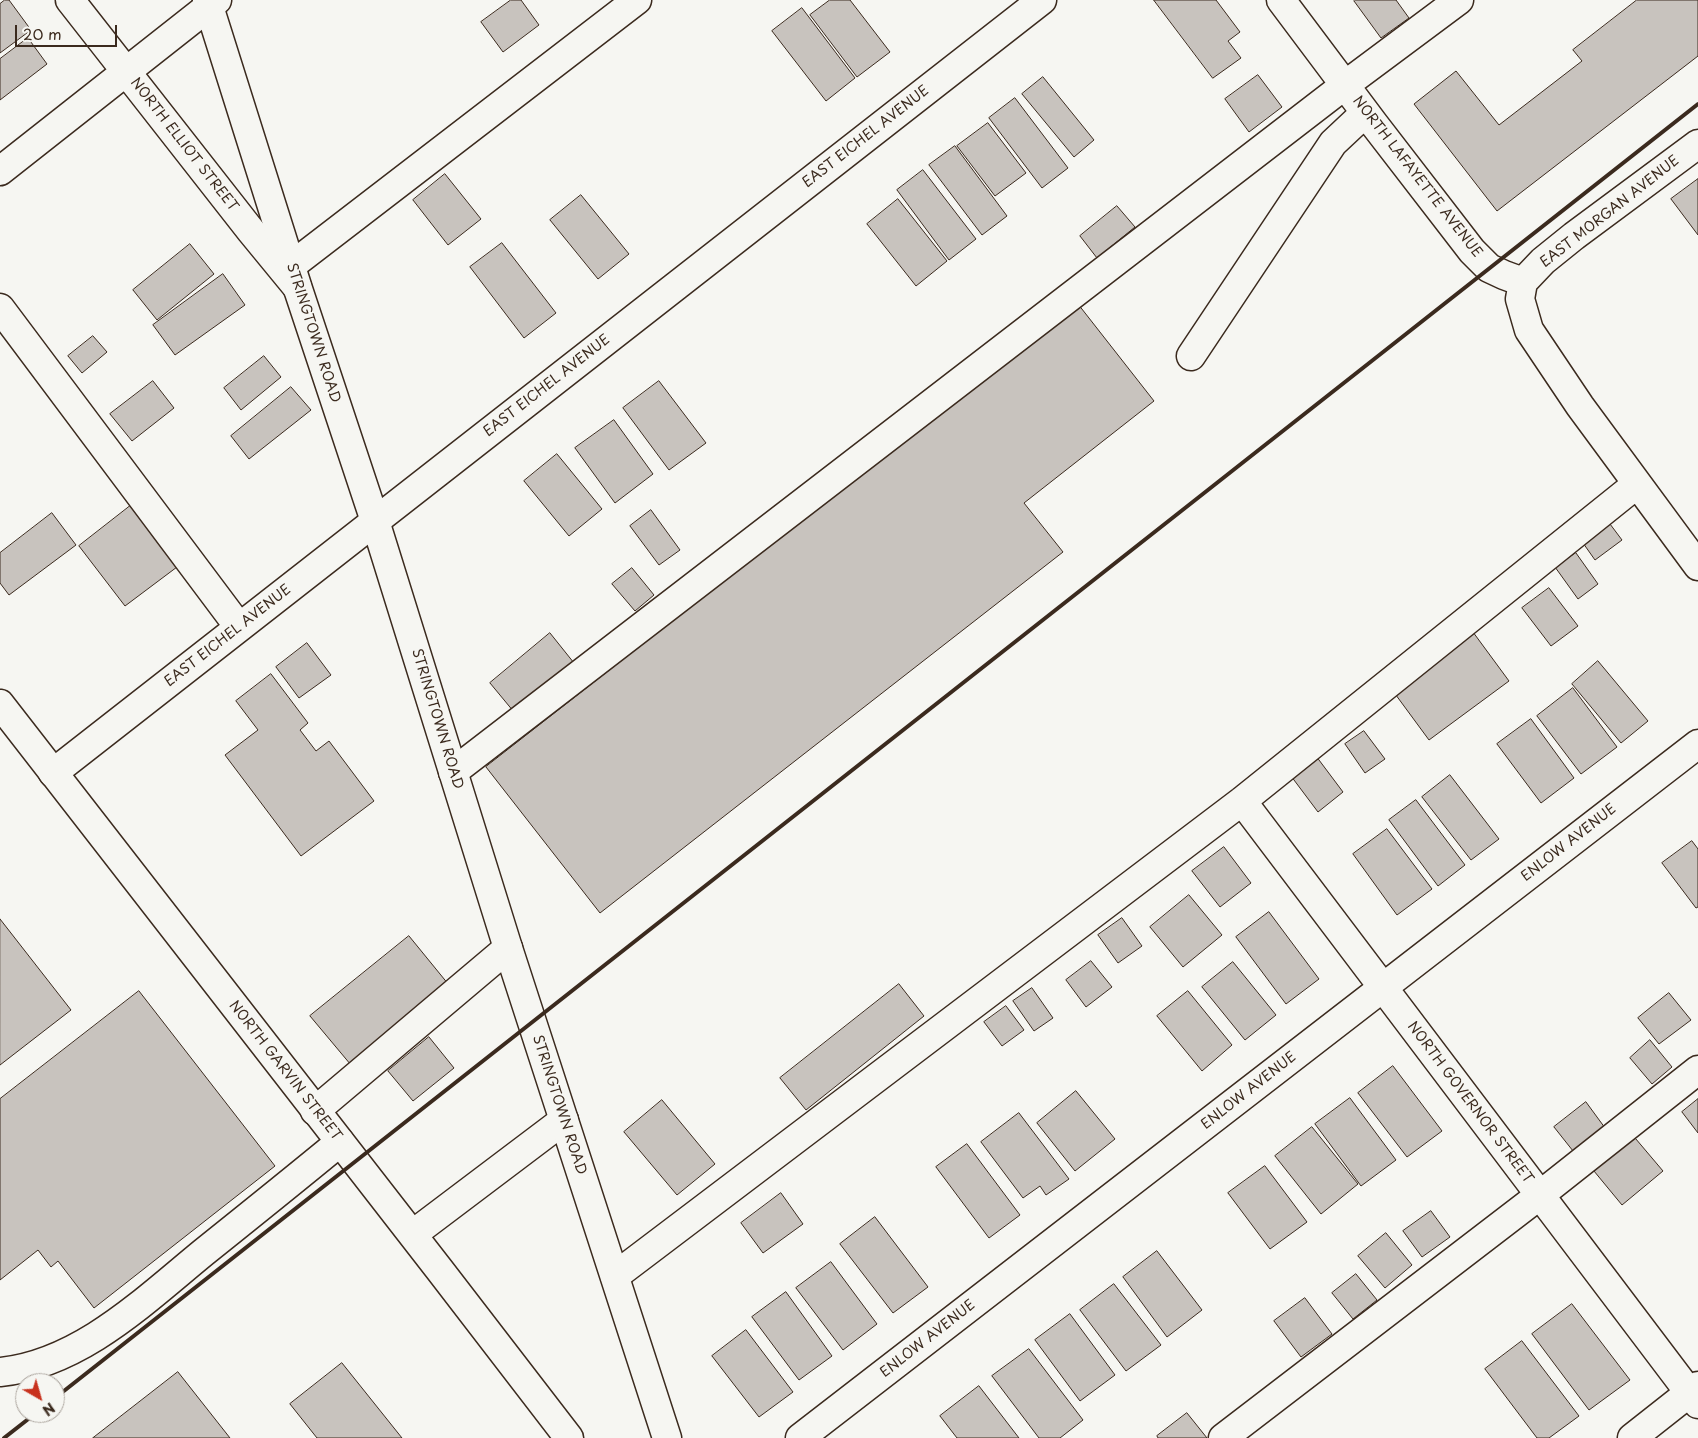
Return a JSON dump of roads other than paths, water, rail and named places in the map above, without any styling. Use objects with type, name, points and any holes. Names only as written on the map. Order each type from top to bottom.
[{"type":"street","name":"NORTH ELLIOT STREET","points":[[70,0],[251,231],[294,278]]},
{"type":"street","points":[[294,278],[637,0]]},
{"type":"street","name":"EAST EICHEL AVENUE","points":[[53,773],[1042,0]]},
{"type":"street","name":"NORTH LAFAYETTE AVENUE","points":[[1281,0],[1472,251],[1489,268],[1504,276],[1524,282]]},
{"type":"street","points":[[453,772],[1459,0]]},
{"type":"street","points":[[0,171],[211,2]]},
{"type":"street","name":"STRINGTOWN ROAD","points":[[211,2],[294,278],[376,520],[508,948],[667,1438]]},
{"type":"street","points":[[1191,356],[1333,143],[1365,112]]},
{"type":"street","name":"EAST MORGAN AVENUE","points":[[1524,282],[1543,262],[1574,236],[1698,144]]},
{"type":"street","points":[[1524,282],[1520,299],[1529,330],[1580,406],[1698,566]]},
{"type":"street","points":[[0,308],[239,627]]},
{"type":"street","points":[[615,1276],[1242,801],[1637,484]]},
{"type":"street","name":"NORTH GARVIN STREET","points":[[0,704],[315,1111],[414,1234],[569,1438]]},
{"type":"street","name":"ENLOW AVENUE","points":[[800,1438],[1698,744]]},
{"type":"street","name":"NORTH GOVERNOR STREET","points":[[1242,801],[1540,1195],[1695,1394]]},
{"type":"street","points":[[315,1111],[508,948]]},
{"type":"street","points":[[1223,1438],[1540,1195],[1698,1070]]},
{"type":"street","points":[[414,1234],[564,1120]]},
{"type":"street","points":[[0,1372],[17,1371],[72,1351],[117,1323],[340,1142]]},
{"type":"street","points":[[1632,1438],[1695,1394]]},
{"type":"railway","points":[[65,1390],[1698,104]]},
{"type":"railway","points":[[4,1438],[23,1423]]}]
